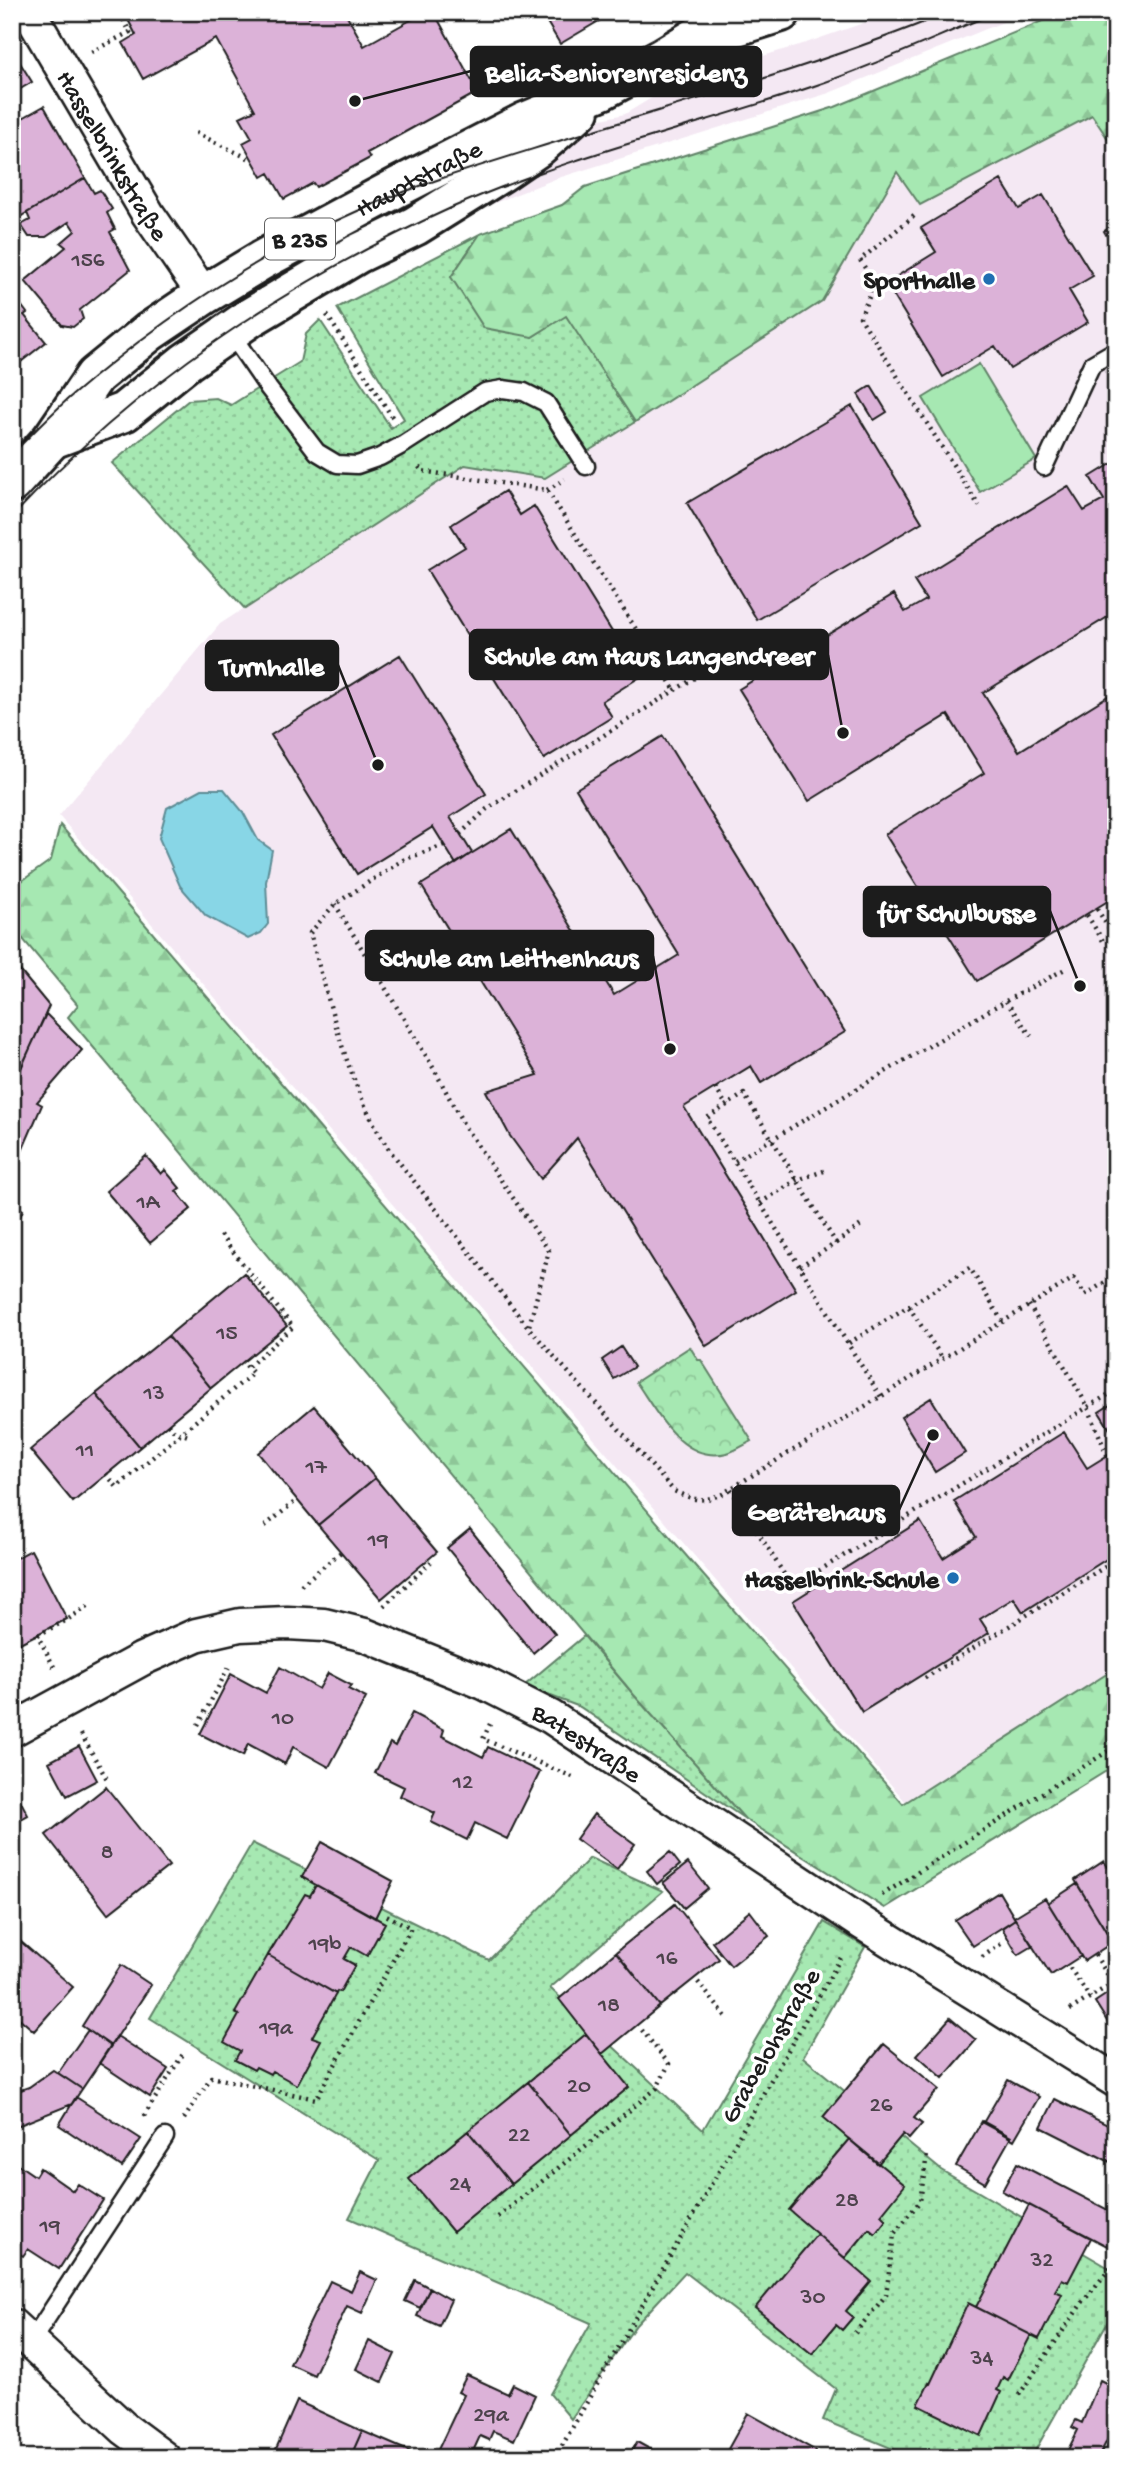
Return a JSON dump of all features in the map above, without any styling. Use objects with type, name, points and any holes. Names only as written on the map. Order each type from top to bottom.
[{"type":"main road","name":"Hauptstraße","points":[[12,483],[52,439],[95,376],[149,332],[204,295],[262,260],[398,187],[525,122],[602,90],[697,39],[738,12]]},
{"type":"main road","name":"Hauptstraße","points":[[697,39],[781,12]]},
{"type":"main road","name":"Hauptstraße","points":[[52,439],[124,412],[229,331],[306,282],[415,226],[500,173],[538,147],[602,90]]},
{"type":"main road","points":[[204,295],[229,331]]},
{"type":"street","name":"Hasselbrinkstraße","points":[[29,12],[148,214],[204,295]]},
{"type":"street","name":"Batestraße","points":[[12,1730],[142,1659],[196,1635],[240,1625],[287,1623],[324,1625],[365,1635],[484,1683],[551,1717],[862,1923],[1116,2081]]},
{"type":"street","points":[[22,2333],[125,2429],[164,2458]]},
{"type":"lane","points":[[229,331],[317,452],[337,464],[357,465],[404,444],[485,392],[503,389],[524,392],[546,402],[586,466]]},
{"type":"lane","points":[[1044,467],[1092,364],[1116,349]]},
{"type":"lane","points":[[22,2333],[165,2137]]},
{"type":"path","points":[[119,12],[130,32]]},
{"type":"path","points":[[196,133],[252,160]]},
{"type":"path","points":[[914,216],[860,260],[875,284],[860,317],[979,506]]},
{"type":"path","points":[[323,309],[392,416],[404,444],[422,471],[547,490],[675,690]]},
{"type":"path","points":[[460,834],[487,809],[699,675]]},
{"type":"path","points":[[444,845],[403,860],[335,904],[310,933],[358,1094],[372,1124],[388,1148],[528,1327],[674,1491],[707,1501],[731,1489],[1074,1278],[1085,1294],[1116,1275]]},
{"type":"path","points":[[335,904],[434,1069],[465,1127],[549,1251],[528,1327]]},
{"type":"path","points":[[1097,909],[1115,938]]},
{"type":"path","points":[[1087,915],[1105,944]]},
{"type":"path","points":[[735,1161],[1065,969]]},
{"type":"path","points":[[1006,1001],[1031,1036]]},
{"type":"path","points":[[715,1088],[727,1105]]},
{"type":"path","points":[[836,1243],[744,1094],[707,1118],[881,1397]]},
{"type":"path","points":[[760,1203],[797,1180],[827,1170]]},
{"type":"path","points":[[800,1266],[861,1225]]},
{"type":"path","points":[[220,1236],[293,1326],[248,1367]]},
{"type":"path","points":[[849,1343],[970,1268],[1002,1321]]},
{"type":"path","points":[[1029,1305],[1088,1407],[1107,1455]]},
{"type":"path","points":[[909,1307],[943,1359]]},
{"type":"path","points":[[106,1474],[117,1487],[253,1373],[243,1362]]},
{"type":"path","points":[[731,1489],[792,1587],[1116,1390]]},
{"type":"path","points":[[168,1423],[174,1431],[188,1436]]},
{"type":"path","points":[[265,1526],[297,1500]]},
{"type":"path","points":[[301,1586],[341,1552]]},
{"type":"path","points":[[925,1678],[1116,1560]]},
{"type":"path","points":[[365,1635],[375,1614],[431,1562]]},
{"type":"path","points":[[37,1635],[91,1604]]},
{"type":"path","points":[[196,1635],[215,1659],[229,1667],[198,1725]]},
{"type":"path","points":[[485,1733],[483,1739],[576,1779]]},
{"type":"path","name":"Grabelohstraße","points":[[555,2458],[875,1899],[1116,1746]]},
{"type":"path","points":[[165,2137],[184,2119],[211,2077],[316,2099],[411,1928],[384,1914]]},
{"type":"path","points":[[1037,2031],[1114,1982],[1095,1955]]},
{"type":"path","points":[[1070,1968],[1090,1998]]},
{"type":"path","points":[[698,1982],[727,2018]]},
{"type":"path","points":[[498,2217],[657,2088],[669,2064],[641,2029]]},
{"type":"path","points":[[142,2119],[183,2054]]},
{"type":"path","points":[[855,2333],[886,2295],[894,2234],[920,2201],[926,2155]]},
{"type":"path","points":[[1020,2395],[1082,2303],[1116,2261]]},
{"type":"shaded area","points":[[895,12],[1028,12],[829,93],[555,179],[477,210],[473,202],[597,120],[625,114],[658,94],[703,74],[806,43]]},
{"type":"shaded area","points":[[1092,115],[1116,151],[1116,1692],[917,1815],[59,816],[220,624],[465,465],[545,478],[822,301],[897,171],[920,205]]},
{"type":"green space","points":[[1064,12],[1116,12],[1116,151],[1092,115],[920,205],[897,172],[822,301],[635,422],[566,316],[532,337],[484,328],[451,277],[480,234],[562,205],[585,187],[835,107]]},
{"type":"green space","points":[[480,234],[451,277],[532,337],[566,315],[635,422],[545,478],[465,465],[245,609],[112,463],[189,400],[216,398],[231,405],[300,362],[306,334],[320,320],[391,428],[404,419],[337,308]]},
{"type":"green space","points":[[979,364],[1036,459],[980,492],[923,398]]},
{"type":"green space","points":[[60,825],[676,1544],[903,1804],[1116,1668],[1116,1765],[885,1908],[745,1819],[634,1695],[68,1017],[78,1005],[12,926],[12,888],[51,860]]},
{"type":"green space","points":[[690,1347],[752,1441],[727,1453],[697,1451],[672,1433],[636,1382]]},
{"type":"green space","points":[[584,1636],[745,1819],[580,1707],[524,1686]]},
{"type":"green space","points":[[252,1843],[489,1960],[590,1858],[663,1891],[550,1988],[703,2130],[824,1922],[865,1947],[803,2057],[941,2170],[1116,2272],[1116,2307],[1031,2458],[915,2458],[823,2420],[836,2389],[685,2272],[636,2325],[571,2419],[550,2394],[591,2323],[349,2218],[379,2160],[150,2018]]},
{"type":"water","points":[[202,789],[224,789],[243,812],[258,840],[272,850],[266,882],[268,924],[261,933],[248,939],[206,916],[180,886],[159,838],[167,808]]},
{"type":"building","points":[[124,12],[307,12],[309,17],[317,12],[345,12],[364,46],[425,12],[434,12],[478,92],[367,153],[370,158],[316,187],[313,183],[284,199],[269,173],[262,177],[243,143],[252,138],[240,117],[255,110],[216,39],[143,79],[123,43],[136,35]]},
{"type":"building","points":[[541,12],[614,12],[560,44]]},
{"type":"building","points":[[12,50],[32,82],[12,94]]},
{"type":"building","points":[[44,106],[85,178],[18,218],[12,207],[12,124]]},
{"type":"building","points":[[85,178],[94,193],[100,190],[112,209],[107,213],[115,229],[110,232],[130,270],[80,310],[83,319],[73,327],[62,325],[25,281],[66,247],[61,243],[75,231],[69,222],[46,237],[29,237],[21,225],[30,220],[27,213]]},
{"type":"building","name":"Sporthalle","points":[[1001,180],[1019,209],[1043,195],[1093,276],[1069,290],[1088,322],[1010,369],[995,346],[943,377],[886,283],[936,252],[921,228]]},
{"type":"building","points":[[1116,224],[1116,251],[1104,231]]},
{"type":"building","points":[[15,297],[27,313],[24,315],[46,342],[12,369],[12,299]]},
{"type":"building","points":[[871,386],[887,412],[874,420],[858,394]]},
{"type":"building","points":[[852,406],[922,522],[757,620],[687,503]]},
{"type":"building","points":[[1116,461],[1116,612],[983,693],[1019,751],[1116,691],[1116,896],[977,981],[885,834],[984,773],[948,715],[809,801],[739,689],[894,594],[905,612],[926,600],[914,581],[1068,486],[1084,511],[1104,500],[1090,477]]},
{"type":"building","points":[[505,491],[520,515],[534,506],[640,677],[602,701],[612,717],[544,759],[427,570],[465,547],[451,525]]},
{"type":"building","points":[[400,655],[486,794],[450,817],[472,853],[456,864],[433,827],[357,874],[271,735]]},
{"type":"building","points":[[663,736],[845,1032],[761,1083],[751,1066],[684,1107],[796,1290],[706,1346],[577,1138],[541,1179],[510,1136],[486,1091],[538,1075],[421,885],[511,829],[614,995],[679,955],[576,789]]},
{"type":"building","points":[[12,961],[49,1006],[15,1082],[12,1080]]},
{"type":"building","points":[[46,1014],[82,1050],[37,1102],[42,1105],[12,1174],[12,1087]]},
{"type":"building","points":[[146,1156],[161,1174],[165,1170],[180,1188],[176,1191],[191,1209],[150,1243],[106,1191]]},
{"type":"building","points":[[12,1204],[23,1210],[12,1234]]},
{"type":"building","points":[[244,1273],[287,1326],[211,1388],[168,1336]]},
{"type":"building","points":[[168,1336],[211,1388],[140,1447],[96,1394]]},
{"type":"building","points":[[621,1347],[634,1367],[614,1379],[602,1360]]},
{"type":"building","points":[[96,1394],[140,1447],[73,1502],[30,1450]]},
{"type":"building","points":[[931,1398],[965,1453],[935,1472],[901,1417]]},
{"type":"building","points":[[1116,1401],[1116,1439],[1099,1412]]},
{"type":"building","points":[[314,1406],[375,1478],[318,1525],[258,1453]]},
{"type":"building","name":"Hasselbrink-Schule","points":[[1064,1432],[1087,1468],[1116,1450],[1116,1553],[1023,1612],[1014,1598],[980,1619],[989,1633],[862,1712],[793,1601],[920,1521],[943,1558],[976,1537],[954,1501]]},
{"type":"building","points":[[375,1478],[437,1552],[381,1599],[318,1525]]},
{"type":"building","points":[[470,1529],[555,1634],[533,1653],[447,1548]]},
{"type":"building","points":[[31,1550],[67,1619],[12,1647],[12,1560]]},
{"type":"building","points":[[280,1667],[319,1689],[328,1673],[351,1685],[348,1689],[366,1698],[329,1767],[293,1747],[285,1764],[248,1744],[243,1756],[200,1734],[231,1674],[266,1693]]},
{"type":"building","points":[[412,1713],[444,1730],[442,1736],[483,1757],[488,1747],[540,1772],[507,1839],[475,1823],[467,1840],[431,1822],[435,1813],[400,1796],[404,1787],[375,1773],[390,1743],[395,1746]]},
{"type":"building","points":[[79,1746],[97,1780],[67,1796],[49,1762]]},
{"type":"building","points":[[12,1785],[28,1815],[12,1824]]},
{"type":"building","points":[[106,1787],[169,1866],[108,1914],[46,1835]]},
{"type":"building","points":[[594,1814],[635,1844],[617,1869],[576,1839]]},
{"type":"building","points":[[322,1842],[393,1881],[375,1918],[302,1877]]},
{"type":"building","points":[[670,1852],[680,1865],[657,1884],[647,1871]]},
{"type":"building","points":[[1104,1861],[1116,1879],[1116,1935],[1110,1938],[1075,1880]]},
{"type":"building","points":[[688,1863],[708,1888],[684,1908],[663,1883]]},
{"type":"building","points":[[1077,1884],[1113,1942],[1084,1961],[1048,1903]]},
{"type":"building","points":[[316,1885],[385,1923],[367,1956],[351,1947],[344,1959],[355,1965],[340,1992],[337,1991],[336,1994],[268,1955],[305,1894],[310,1896]]},
{"type":"building","points":[[999,1892],[1015,1919],[973,1946],[955,1920]]},
{"type":"building","points":[[1045,1898],[1081,1956],[1051,1975],[1014,1917]]},
{"type":"building","points":[[675,1904],[719,1959],[660,2006],[616,1952]]},
{"type":"building","points":[[750,1911],[769,1936],[731,1966],[712,1942]]},
{"type":"building","points":[[1015,1919],[1033,1946],[1018,1955],[1002,1928]]},
{"type":"building","points":[[12,1934],[73,1987],[34,2031],[12,2012]]},
{"type":"building","points":[[616,1952],[660,2006],[602,2054],[559,1999]]},
{"type":"building","points":[[268,1955],[336,1994],[312,2037],[321,2040],[297,2085],[272,2071],[270,2074],[256,2067],[254,2070],[235,2060],[240,2051],[224,2042],[239,2015],[235,2013]]},
{"type":"building","points":[[121,1965],[151,1985],[111,2046],[82,2026]]},
{"type":"building","points":[[1116,1988],[1116,2027],[1112,2029],[1095,2002]]},
{"type":"building","points":[[950,2018],[976,2040],[943,2078],[917,2055]]},
{"type":"building","points":[[88,2030],[111,2046],[82,2089],[58,2073]]},
{"type":"building","points":[[586,2034],[629,2087],[571,2135],[528,2082]]},
{"type":"building","points":[[117,2036],[168,2069],[150,2097],[99,2063]]},
{"type":"building","points":[[884,2044],[939,2089],[914,2118],[922,2124],[909,2139],[903,2134],[878,2164],[823,2117]]},
{"type":"building","points":[[53,2070],[82,2089],[72,2104],[12,2128],[12,2093],[29,2087]]},
{"type":"building","points":[[1008,2080],[1039,2097],[1014,2140],[983,2123]]},
{"type":"building","points":[[528,2082],[571,2135],[511,2184],[468,2131]]},
{"type":"building","points":[[76,2097],[141,2139],[122,2167],[59,2125]]},
{"type":"building","points":[[1055,2099],[1116,2129],[1116,2165],[1041,2127]]},
{"type":"building","points":[[982,2121],[1011,2137],[985,2183],[956,2166]]},
{"type":"building","points":[[468,2131],[511,2184],[453,2232],[409,2179]]},
{"type":"building","points":[[849,2139],[905,2185],[881,2215],[886,2220],[875,2234],[869,2229],[845,2258],[789,2210]]},
{"type":"building","points":[[16,2163],[35,2176],[40,2168],[73,2191],[78,2184],[103,2200],[59,2269],[28,2249],[23,2256],[12,2249],[12,2168]]},
{"type":"building","points":[[1017,2163],[1116,2214],[1116,2228],[1107,2246],[1002,2191]]},
{"type":"building","points":[[1029,2205],[1091,2238],[1068,2282],[1062,2279],[1055,2291],[1062,2294],[1039,2339],[976,2307]]},
{"type":"building","points":[[817,2234],[871,2281],[846,2311],[853,2317],[842,2330],[836,2325],[812,2354],[755,2308]]},
{"type":"building","points":[[360,2272],[377,2280],[362,2313],[347,2306],[314,2375],[290,2364],[330,2281],[351,2291]]},
{"type":"building","points":[[415,2280],[430,2288],[420,2308],[405,2301]]},
{"type":"building","points":[[430,2288],[451,2300],[439,2326],[417,2316]]},
{"type":"building","points":[[968,2303],[1031,2335],[1008,2380],[1003,2377],[997,2390],[1001,2392],[981,2436],[918,2405]]},
{"type":"building","points":[[369,2341],[395,2354],[382,2382],[356,2369]]},
{"type":"building","points":[[467,2375],[508,2394],[513,2384],[535,2395],[514,2440],[493,2431],[489,2440],[480,2436],[470,2458],[434,2458],[464,2395],[458,2392]]},
{"type":"building","points":[[1100,2380],[1116,2388],[1116,2423],[1098,2458],[1069,2458],[1065,2456],[1078,2430],[1072,2427],[1076,2420],[1082,2423]]},
{"type":"building","points":[[297,2401],[362,2431],[350,2458],[272,2458]]},
{"type":"building","points":[[748,2413],[816,2451],[813,2458],[723,2458]]},
{"type":"building","points":[[362,2431],[425,2458],[350,2458]]},
{"type":"building","points":[[637,2442],[666,2458],[628,2458]]},
{"type":"tram line","points":[[12,454],[69,398],[172,317],[245,269],[322,227],[436,180],[806,65],[949,12]]},
{"type":"tram line","points":[[12,517],[109,423],[162,381],[272,303],[390,237],[451,208],[540,173],[814,86],[997,12]]},
{"type":"place","name":"Belia-Seniorenresidenz","points":[[355,101]]},
{"type":"place","name":"Sporthalle","points":[[989,279]]},
{"type":"place","name":"Schule am Haus Langendreer","points":[[843,733]]},
{"type":"place","name":"Turnhalle","points":[[378,765]]},
{"type":"place","name":"für Schulbusse","points":[[1080,986]]},
{"type":"place","name":"Schule am Leithenhaus","points":[[670,1049]]},
{"type":"place","name":"Gerätehaus","points":[[933,1435]]},
{"type":"place","name":"Hasselbrink-Schule","points":[[953,1578]]}]
